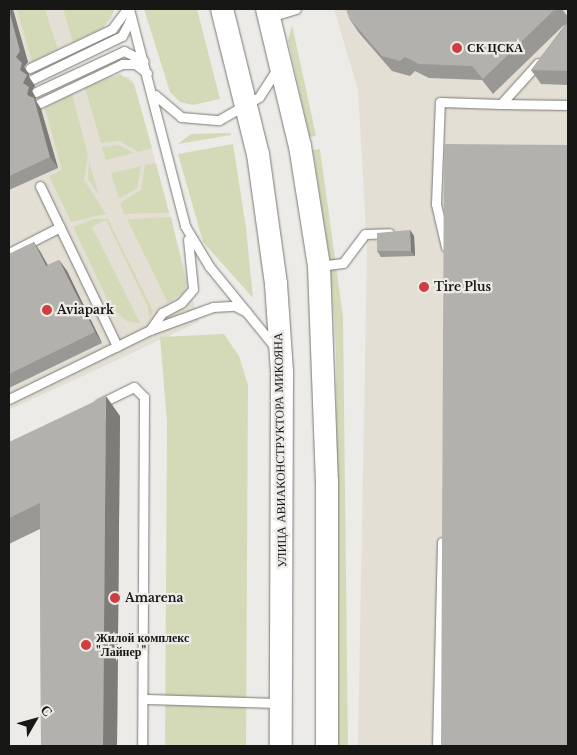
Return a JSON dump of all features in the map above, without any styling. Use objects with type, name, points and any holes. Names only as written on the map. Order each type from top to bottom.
[{"type":"street","name":"УЛИЦА АВИАКОНСТРУКТОРА МИКОЯНА","points":[[222,9],[248,106],[276,284],[282,372],[281,746]]},
{"type":"street","points":[[268,13],[300,146],[319,266],[327,480],[327,746]]},
{"type":"lane","points":[[268,13],[296,9]]},
{"type":"lane","points":[[129,11],[149,78],[184,226],[194,289],[181,303],[162,313],[150,330]]},
{"type":"lane","points":[[30,68],[112,29],[129,11]]},
{"type":"lane","points":[[33,79],[122,36],[130,26],[129,11]]},
{"type":"lane","points":[[152,90],[169,112],[194,120],[219,120],[248,106],[276,73],[277,47]]},
{"type":"lane","points":[[36,92],[124,51],[138,54],[144,62]]},
{"type":"lane","points":[[501,104],[548,52]]},
{"type":"lane","points":[[40,103],[122,64],[140,66],[149,78]]},
{"type":"lane","points":[[450,259],[436,204],[440,102],[568,105]]},
{"type":"lane","points":[[40,186],[117,346]]},
{"type":"lane","points":[[184,226],[210,266],[275,346],[282,372]]},
{"type":"lane","points":[[9,252],[60,228]]},
{"type":"lane","points":[[319,266],[343,263],[365,234],[394,232]]},
{"type":"lane","points":[[9,399],[150,330],[225,305],[252,316]]},
{"type":"lane","points":[[90,408],[134,387],[144,397],[142,746]]},
{"type":"lane","points":[[437,746],[443,527]]},
{"type":"lane","points":[[143,699],[281,703]]},
{"type":"shaded area","points":[[9,9],[113,9],[112,18],[103,28],[29,63],[30,68],[42,109],[110,76],[129,77],[134,84],[199,322],[9,410]]},
{"type":"shaded area","points":[[334,9],[568,9],[568,746],[358,746],[367,249],[358,90]]},
{"type":"green space","points":[[17,9],[45,9],[58,49],[32,62]]},
{"type":"green space","points":[[63,9],[113,9],[114,11],[103,28],[73,42]]},
{"type":"green space","points":[[144,9],[197,9],[220,99],[193,105],[180,102],[170,92]]},
{"type":"green space","points":[[292,25],[316,136],[310,137],[288,40]]},
{"type":"green space","points":[[120,74],[134,84],[152,148],[138,152],[120,141],[101,143],[85,88]]},
{"type":"green space","points":[[72,94],[88,155],[84,180],[106,214],[71,222],[49,176],[62,170],[45,108]]},
{"type":"green space","points":[[231,133],[231,135],[178,144],[191,134]]},
{"type":"green space","points":[[233,144],[246,228],[253,298],[203,242],[178,154]]},
{"type":"green space","points":[[119,145],[134,153],[106,160],[102,147]]},
{"type":"green space","points":[[320,149],[343,317],[348,746],[338,746],[336,353],[330,260],[313,150]]},
{"type":"green space","points":[[89,161],[94,179],[99,195],[88,179]]},
{"type":"green space","points":[[156,163],[169,213],[124,214],[120,203],[141,190],[145,165]]},
{"type":"green space","points":[[141,166],[137,188],[119,199],[111,173]]},
{"type":"green space","points":[[171,217],[186,282],[184,292],[168,303],[127,219]]},
{"type":"green space","points":[[93,219],[108,219],[153,311],[149,321],[148,307],[106,220],[92,227],[140,323],[127,321],[112,309],[73,227]]},
{"type":"green space","points":[[224,334],[239,356],[248,385],[246,746],[165,746],[167,422],[160,337]]},
{"type":"building","name":"СК ЦСКА","points":[[346,9],[562,9],[553,11],[483,79],[472,66],[419,64],[405,57],[400,61],[382,56],[349,18]]},
{"type":"building","points":[[9,10],[20,51],[16,57],[22,63],[20,70],[27,75],[23,83],[29,87],[27,95],[34,98],[50,157],[9,176]]},
{"type":"building","points":[[568,22],[568,71],[531,70]]},
{"type":"building","points":[[444,144],[568,145],[568,746],[441,746]]},
{"type":"building","points":[[410,230],[411,251],[377,251],[377,233]]},
{"type":"building","name":"Aviapark","points":[[34,242],[46,266],[59,260],[95,332],[9,374],[9,254]]},
{"type":"building","name":"Жилой комплекс \"Лайнер\"","points":[[106,396],[103,746],[41,746],[40,503],[9,518],[9,442]]},
{"type":"place","name":"СК ЦСКА","points":[[457,48]]},
{"type":"place","name":"Tire Plus","points":[[424,287]]},
{"type":"place","name":"Aviapark","points":[[47,310]]},
{"type":"place","name":"Amarena","points":[[115,598]]},
{"type":"place","name":"Жилой комплекс \"Лайнер\"","points":[[86,645]]}]
